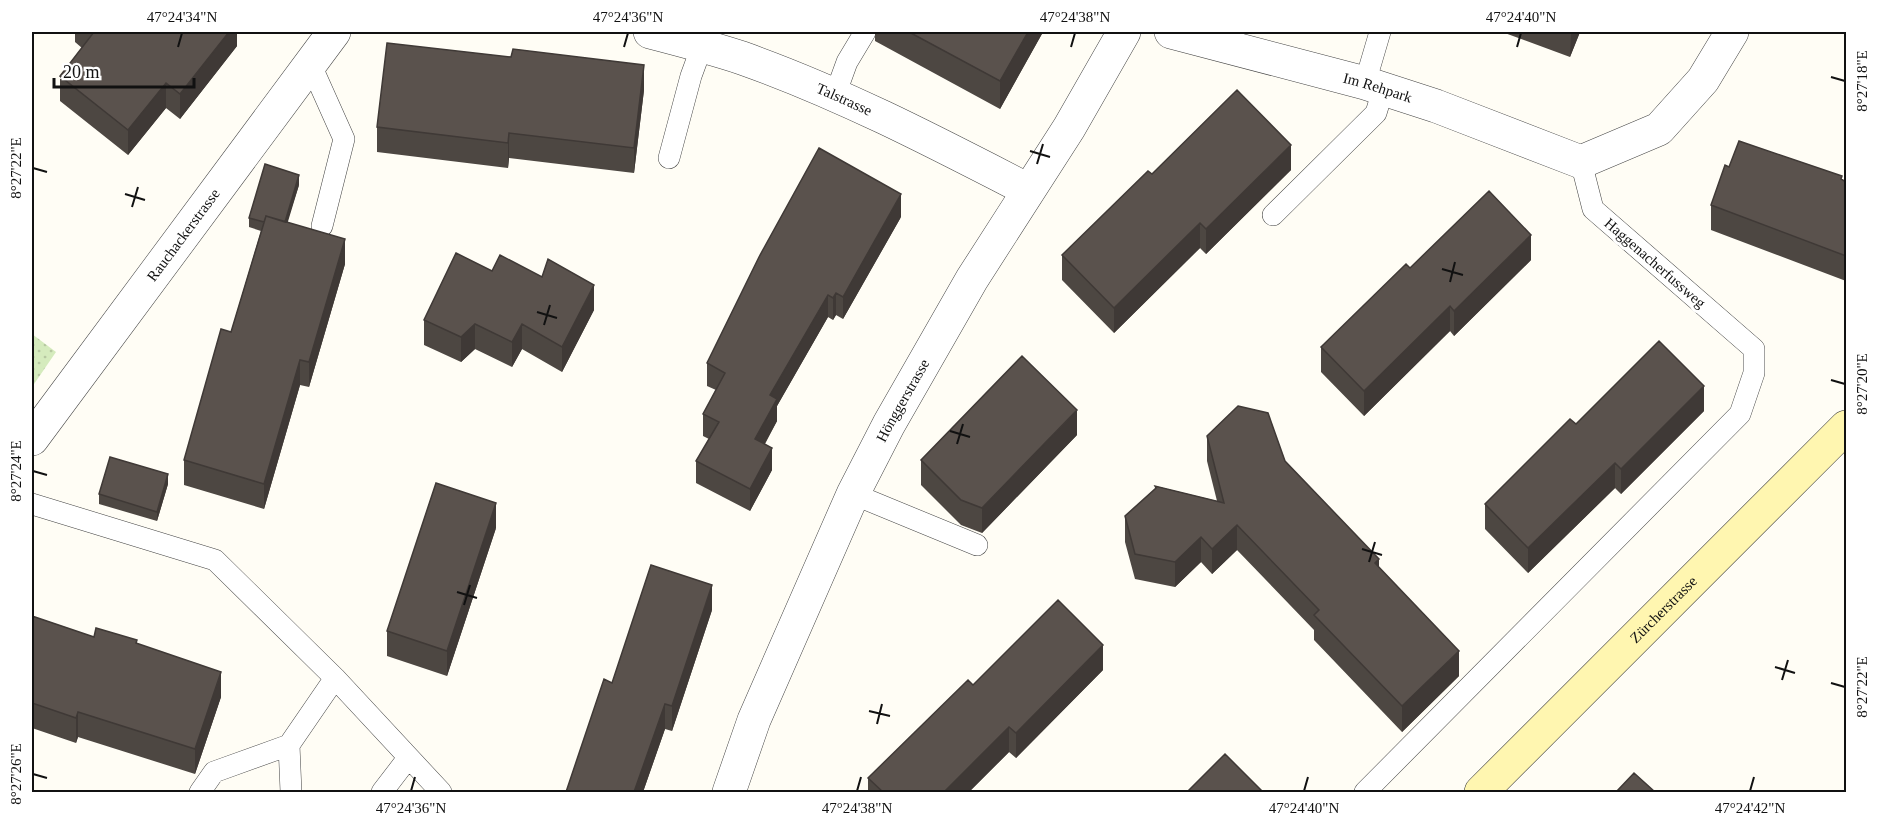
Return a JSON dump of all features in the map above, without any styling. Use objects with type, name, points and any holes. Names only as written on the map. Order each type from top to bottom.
[{"type":"main road","name":"Zürcherstrasse","points":[[1481,792],[1846,427]]},
{"type":"street","name":"Rauchackerstrasse","points":[[32,439],[334,32]]},
{"type":"street","name":"Talstrasse","points":[[650,32],[743,59],[835,96],[949,149],[1028,190]]},
{"type":"street","name":"Hönggerstrasse","points":[[729,792],[754,720],[853,495],[889,424],[972,279],[1069,128],[1124,32]]},
{"type":"street","name":"Im Rehpark","points":[[1171,32],[1436,106],[1581,162]]},
{"type":"street","points":[[1581,162],[1659,129],[1703,80],[1732,32]]},
{"type":"lane","points":[[835,96],[847,62],[865,32]]},
{"type":"lane","points":[[1273,215],[1376,113],[1374,87],[1380,32]]},
{"type":"lane","points":[[669,158],[691,76],[702,46]]},
{"type":"lane","points":[[310,63],[344,139],[322,226]]},
{"type":"lane","name":"Haggenacherfussweg","points":[[1365,792],[1740,414],[1754,373],[1754,349],[1593,209],[1581,162]]},
{"type":"lane","points":[[853,495],[977,545]]},
{"type":"lane","points":[[32,504],[215,560],[335,678],[441,792]]},
{"type":"lane","points":[[200,792],[214,772],[289,745],[335,678]]},
{"type":"lane","points":[[289,745],[291,792]]},
{"type":"lane","points":[[382,792],[408,758]]},
{"type":"green space","points":[[32,334],[56,352],[32,387]]},
{"type":"building","points":[[94,32],[229,32],[180,94],[166,83],[128,130],[60,76]]},
{"type":"building","points":[[909,32],[1028,32],[1000,81]]},
{"type":"building","points":[[387,43],[511,57],[513,49],[644,65],[634,148],[509,133],[508,143],[377,127]]},
{"type":"building","points":[[1237,90],[1291,145],[1206,229],[1200,223],[1114,308],[1062,255],[1148,171],[1152,174]]},
{"type":"building","points":[[1739,141],[1842,176],[1841,179],[1846,182],[1846,256],[1711,205],[1725,165],[1729,167]]},
{"type":"building","points":[[819,148],[901,194],[843,297],[836,293],[833,298],[828,295],[770,395],[777,399],[755,439],[772,448],[750,489],[696,461],[719,422],[703,414],[725,373],[707,363],[759,257]]},
{"type":"building","points":[[265,164],[299,175],[285,222],[266,216],[264,222],[249,218]]},
{"type":"building","points":[[1489,191],[1531,235],[1454,311],[1450,306],[1364,391],[1321,347],[1406,264],[1410,268]]},
{"type":"building","points":[[266,216],[345,239],[309,362],[300,360],[264,484],[184,460],[221,329],[231,332]]},
{"type":"building","points":[[456,253],[492,271],[500,255],[542,277],[548,259],[594,285],[562,347],[522,324],[512,342],[475,324],[461,337],[424,320]]},
{"type":"building","points":[[1659,341],[1704,386],[1621,469],[1615,463],[1528,548],[1485,504],[1570,419],[1576,424]]},
{"type":"building","points":[[1022,356],[1077,410],[982,508],[961,500],[921,460]]},
{"type":"building","points":[[1238,406],[1268,413],[1285,461],[1379,559],[1375,563],[1459,651],[1402,706],[1314,615],[1319,610],[1237,525],[1212,549],[1201,537],[1175,562],[1135,554],[1125,516],[1156,488],[1155,486],[1224,503],[1207,436]]},
{"type":"building","points":[[110,457],[168,474],[157,512],[99,494]]},
{"type":"building","points":[[436,483],[496,503],[447,651],[387,631]]},
{"type":"building","points":[[651,565],[712,585],[672,706],[665,704],[634,792],[566,792],[604,679],[612,683]]},
{"type":"building","points":[[1058,600],[1103,645],[1016,733],[1009,727],[944,792],[883,792],[868,778],[968,680],[973,685]]},
{"type":"building","points":[[32,616],[94,637],[96,628],[137,640],[136,643],[221,672],[195,749],[78,712],[76,718],[32,703]]},
{"type":"building","points":[[1225,754],[1263,792],[1187,792]]},
{"type":"building","points":[[1634,773],[1655,792],[1616,792]]}]
